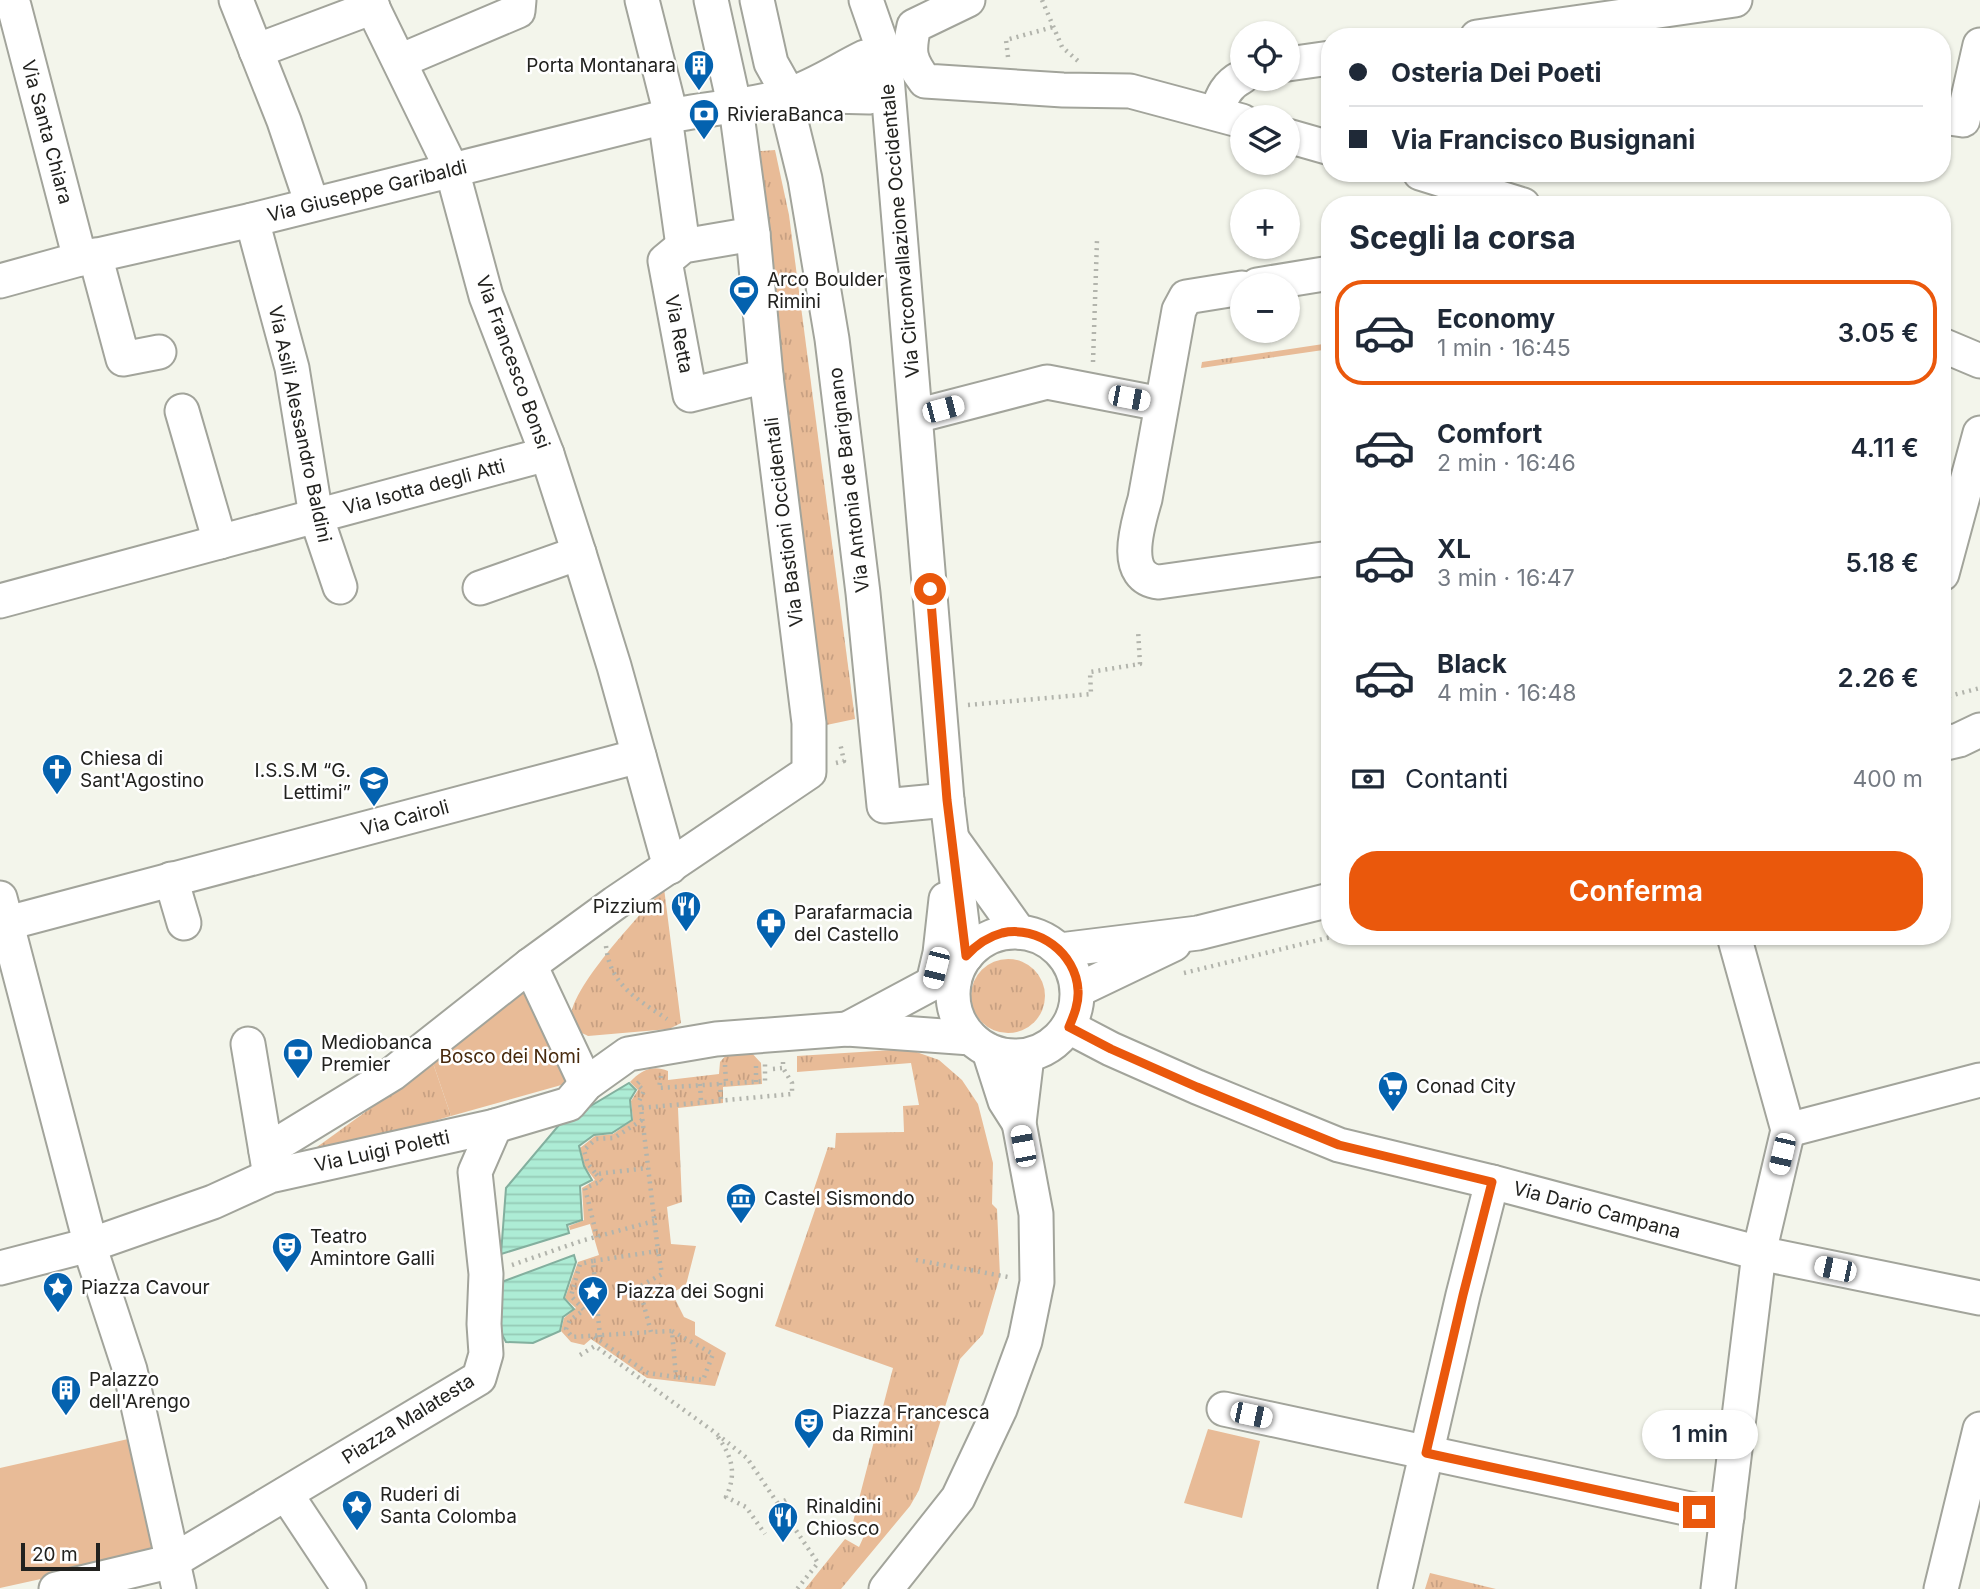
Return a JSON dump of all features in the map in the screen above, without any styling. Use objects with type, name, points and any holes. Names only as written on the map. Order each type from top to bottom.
[{"type":"street","points":[[236,0],[284,121],[312,204]]},
{"type":"street","points":[[400,61],[518,11],[519,0]]},
{"type":"street","points":[[642,0],[668,121],[682,246],[753,234]]},
{"type":"street","name":"Via Bastioni Occidentali","points":[[670,867],[809,772],[809,723],[766,376],[753,234],[736,114],[711,0]]},
{"type":"street","points":[[757,0],[771,63],[789,95]]},
{"type":"street","name":"Via Circonvallazione Occidentale","points":[[866,0],[873,52],[887,77],[952,838],[940,953],[951,974]]},
{"type":"street","points":[[968,0],[914,26],[909,48],[914,66],[925,81],[1063,90],[1130,91],[1229,117],[1223,94],[1230,85]]},
{"type":"street","points":[[1540,28],[1735,0]]},
{"type":"street","points":[[256,51],[371,4]]},
{"type":"street","name":"Via Francesco Bonsi","points":[[371,4],[453,170],[486,296],[547,454],[579,553],[670,867]]},
{"type":"street","name":"Via Santa Chiara","points":[[15,5],[88,257],[123,359],[159,352]]},
{"type":"street","points":[[1951,118],[1963,120],[1980,45]]},
{"type":"street","name":"Via Giuseppe Garibaldi","points":[[0,281],[88,257],[719,107],[736,114],[789,95],[873,52]]},
{"type":"street","points":[[1300,62],[1321,59]]},
{"type":"street","name":"Via Antonia de Barignano","points":[[789,95],[789,114],[805,179],[840,400],[884,806],[947,800]]},
{"type":"street","points":[[1300,139],[1321,145]]},
{"type":"street","points":[[1449,182],[1495,196]]},
{"type":"street","name":"Via Asili Alessandro Baldini","points":[[252,220],[292,368],[316,516],[340,587]]},
{"type":"street","name":"Via Retta","points":[[682,246],[665,261],[690,395],[766,376]]},
{"type":"street","points":[[1300,278],[1321,274]]},
{"type":"street","points":[[1230,290],[1186,298],[1179,310],[1139,520],[1135,556],[1140,574],[1149,581],[1159,582],[1321,559]]},
{"type":"street","points":[[1951,349],[1980,361]]},
{"type":"street","points":[[916,416],[1047,382],[1161,404]]},
{"type":"street","points":[[182,411],[220,542]]},
{"type":"street","points":[[1951,541],[1980,433]]},
{"type":"street","name":"Via Isotta degli Atti","points":[[0,601],[547,454]]},
{"type":"street","points":[[480,588],[579,553]]},
{"type":"street","points":[[1951,742],[1980,730]]},
{"type":"street","name":"Via Cairoli","points":[[2,915],[171,879],[639,756]]},
{"type":"street","name":"Via Circonvallazione Occidentale","points":[[952,838],[1019,932]]},
{"type":"street","points":[[586,1084],[530,965],[670,867]]},
{"type":"street","points":[[171,879],[184,923]]},
{"type":"street","points":[[1060,950],[1198,933],[1321,902]]},
{"type":"street","points":[[2,915],[90,1242],[133,1381],[176,1575]]},
{"type":"street","points":[[495,1126],[569,1104],[586,1084],[628,1054],[704,1041],[782,1042],[847,1029],[951,974],[976,945],[989,937],[1004,933],[1034,934],[1060,950],[1075,975],[1077,1005],[1069,1027],[1054,1043],[1027,1056],[1012,1057],[980,1045],[847,1029]]},
{"type":"street","points":[[1078,990],[1198,933]]},
{"type":"street","points":[[1718,1589],[1759,1253],[1788,1130],[1737,945]]},
{"type":"street","name":"Via Luigi Poletti","points":[[90,1242],[213,1202],[392,1074],[530,965]]},
{"type":"street","points":[[951,974],[956,1013],[962,1027],[980,1045],[1005,1101],[1019,1123]]},
{"type":"street","name":"Via Dario Campana","points":[[1069,1027],[1197,1087],[1339,1145],[1492,1182],[1759,1253],[1980,1298]]},
{"type":"street","points":[[248,1044],[268,1163]]},
{"type":"street","points":[[886,1589],[958,1498],[1000,1409],[1025,1341],[1037,1282],[1036,1214],[1019,1123],[1027,1056]]},
{"type":"street","points":[[1788,1130],[1980,1080]]},
{"type":"street","name":"Via Luigi Poletti","points":[[268,1163],[495,1126]]},
{"type":"street","name":"Piazza Malatesta","points":[[56,1589],[176,1575],[286,1494],[479,1378],[485,1354],[486,1274],[475,1172],[495,1126]]},
{"type":"street","points":[[1395,1589],[1492,1182]]},
{"type":"street","points":[[0,1268],[90,1242]]},
{"type":"street","points":[[1224,1409],[1727,1517]]},
{"type":"street","points":[[1941,1589],[1980,1429]]},
{"type":"street","points":[[286,1494],[349,1589]]},
{"type":"path","points":[[1042,0],[1062,47],[1114,90]]},
{"type":"path","points":[[1008,66],[1006,40],[1053,27]]},
{"type":"path","points":[[1093,366],[1097,240]]},
{"type":"path","points":[[940,708],[1091,694],[1090,672],[1140,664],[1138,630]]},
{"type":"path","points":[[1951,696],[1980,688]]},
{"type":"path","points":[[615,903],[608,920],[605,939],[614,978],[634,996],[704,1041]]},
{"type":"path","points":[[1177,975],[1321,940]]},
{"type":"path","points":[[641,1108],[792,1094],[792,1083],[783,1068],[782,1042]]},
{"type":"path","points":[[653,1073],[661,1076],[659,1088],[765,1081],[782,1042]]},
{"type":"path","points":[[773,1069],[783,1068]]},
{"type":"path","points":[[644,1075],[637,1084],[644,1091],[639,1101],[662,1274],[639,1287],[651,1332]]},
{"type":"path","points":[[720,1083],[722,1100]]},
{"type":"path","points":[[699,1084],[701,1101]]},
{"type":"path","points":[[597,1237],[584,1188],[603,1181],[588,1164],[584,1150],[596,1139],[614,1138],[642,1120]]},
{"type":"path","points":[[596,1174],[648,1168]]},
{"type":"path","points":[[486,1274],[654,1221]]},
{"type":"path","points":[[597,1337],[648,1373],[703,1380],[713,1354],[672,1331],[572,1337],[566,1329],[570,1320],[584,1310],[571,1296],[580,1264],[658,1251]]},
{"type":"path","points":[[916,1260],[1012,1278]]},
{"type":"path","points":[[593,1261],[597,1337]]},
{"type":"path","points":[[672,1331],[676,1377]]},
{"type":"path","points":[[580,1355],[595,1346],[747,1458],[818,1563],[797,1589]]},
{"type":"path","points":[[713,1431],[729,1453],[733,1471],[726,1497],[746,1507],[765,1534]]},
{"type":"path","points":[[778,1504],[786,1500]]},
{"type":"green space","points":[[775,150],[789,215],[855,719],[817,727],[749,152]]},
{"type":"green space","points":[[1321,344],[1321,350],[1201,368],[1202,362]]},
{"type":"green space","points":[[664,888],[681,1023],[669,1029],[588,1036],[572,1023],[572,1010],[579,994],[607,954]]},
{"type":"green space","points":[[1008,959],[1022,962],[1034,970],[1042,982],[1045,996],[1042,1010],[1034,1022],[1022,1030],[1008,1033],[994,1030],[982,1022],[974,1010],[971,996],[974,982],[982,970],[994,962]]},
{"type":"green space","name":"Bosco dei Nomi","points":[[525,990],[572,1082],[451,1116],[433,1063]]},
{"type":"green space","points":[[908,1049],[939,1060],[962,1080],[978,1104],[993,1163],[992,1204],[997,1209],[1000,1276],[983,1334],[960,1359],[919,1490],[910,1506],[841,1589],[805,1589],[845,1539],[859,1547],[868,1527],[853,1522],[893,1368],[775,1326],[816,1207],[809,1204],[828,1147],[835,1148],[836,1133],[904,1132],[903,1106],[919,1105],[911,1063],[797,1072],[797,1056]]},
{"type":"green space","points":[[750,1051],[761,1063],[762,1084],[723,1087],[723,1103],[678,1108],[682,1202],[667,1207],[671,1244],[696,1246],[686,1285],[672,1293],[684,1317],[695,1322],[695,1335],[726,1353],[715,1386],[647,1378],[591,1339],[584,1345],[571,1342],[561,1331],[564,1318],[576,1308],[565,1298],[578,1262],[599,1255],[590,1224],[570,1230],[569,1226],[584,1220],[582,1188],[595,1180],[585,1167],[580,1148],[595,1136],[613,1134],[633,1120],[631,1101],[638,1090],[630,1082],[642,1072],[662,1069],[668,1071],[668,1080],[719,1074],[720,1062],[729,1052]]},
{"type":"green space","points":[[433,1063],[451,1116],[299,1160]]},
{"type":"green space","points":[[1208,1429],[1260,1441],[1242,1518],[1184,1503]]},
{"type":"green space","points":[[137,1437],[163,1552],[0,1588],[0,1468]]},
{"type":"green space","points":[[1430,1573],[1496,1589],[1425,1589]]},
{"type":"shaded area","points":[[629,1083],[636,1090],[630,1100],[632,1120],[612,1133],[594,1135],[579,1146],[584,1166],[592,1180],[580,1186],[582,1220],[567,1225],[569,1233],[501,1254],[506,1188],[559,1125]]},
{"type":"shaded area","points":[[574,1255],[576,1262],[564,1298],[574,1309],[563,1317],[560,1331],[533,1343],[506,1342],[496,1323],[499,1283]]},
{"type":"place","name":"Porta Montanara","points":[[699,92]]},
{"type":"place","name":"RivieraBanca","points":[[704,141]]},
{"type":"place","name":"Arco Boulder Rimini","points":[[744,317]]},
{"type":"place","name":"Chiesa di Sant'Agostino","points":[[57,796]]},
{"type":"place","name":"I.S.S.M “G. Lettimi”","points":[[374,808]]},
{"type":"place","name":"Pizzium","points":[[686,933]]},
{"type":"place","name":"Parafarmacia del Castello","points":[[771,950]]},
{"type":"place","name":"Mediobanca Premier","points":[[298,1080]]},
{"type":"place","name":"Conad City","points":[[1393,1113]]},
{"type":"place","name":"Castel Sismondo","points":[[741,1225]]},
{"type":"place","name":"Teatro Amintore Galli","points":[[287,1274]]},
{"type":"place","name":"Piazza Cavour","points":[[58,1314]]},
{"type":"place","name":"Piazza dei Sogni","points":[[593,1318]]},
{"type":"place","name":"Palazzo dell'Arengo","points":[[66,1417]]},
{"type":"place","name":"Piazza Francesca da Rimini","points":[[809,1450]]},
{"type":"place","name":"Ruderi di Santa Colomba","points":[[357,1532]]},
{"type":"place","name":"Rinaldini Chiosco","points":[[783,1544]]},
{"type":"route","points":[[930,589],[947,800],[966,956],[976,945],[989,937],[1004,933],[1034,934],[1060,950],[1075,975],[1077,1005],[1069,1027],[1197,1087],[1339,1145],[1492,1182],[1426,1453],[1699,1512]]}]
